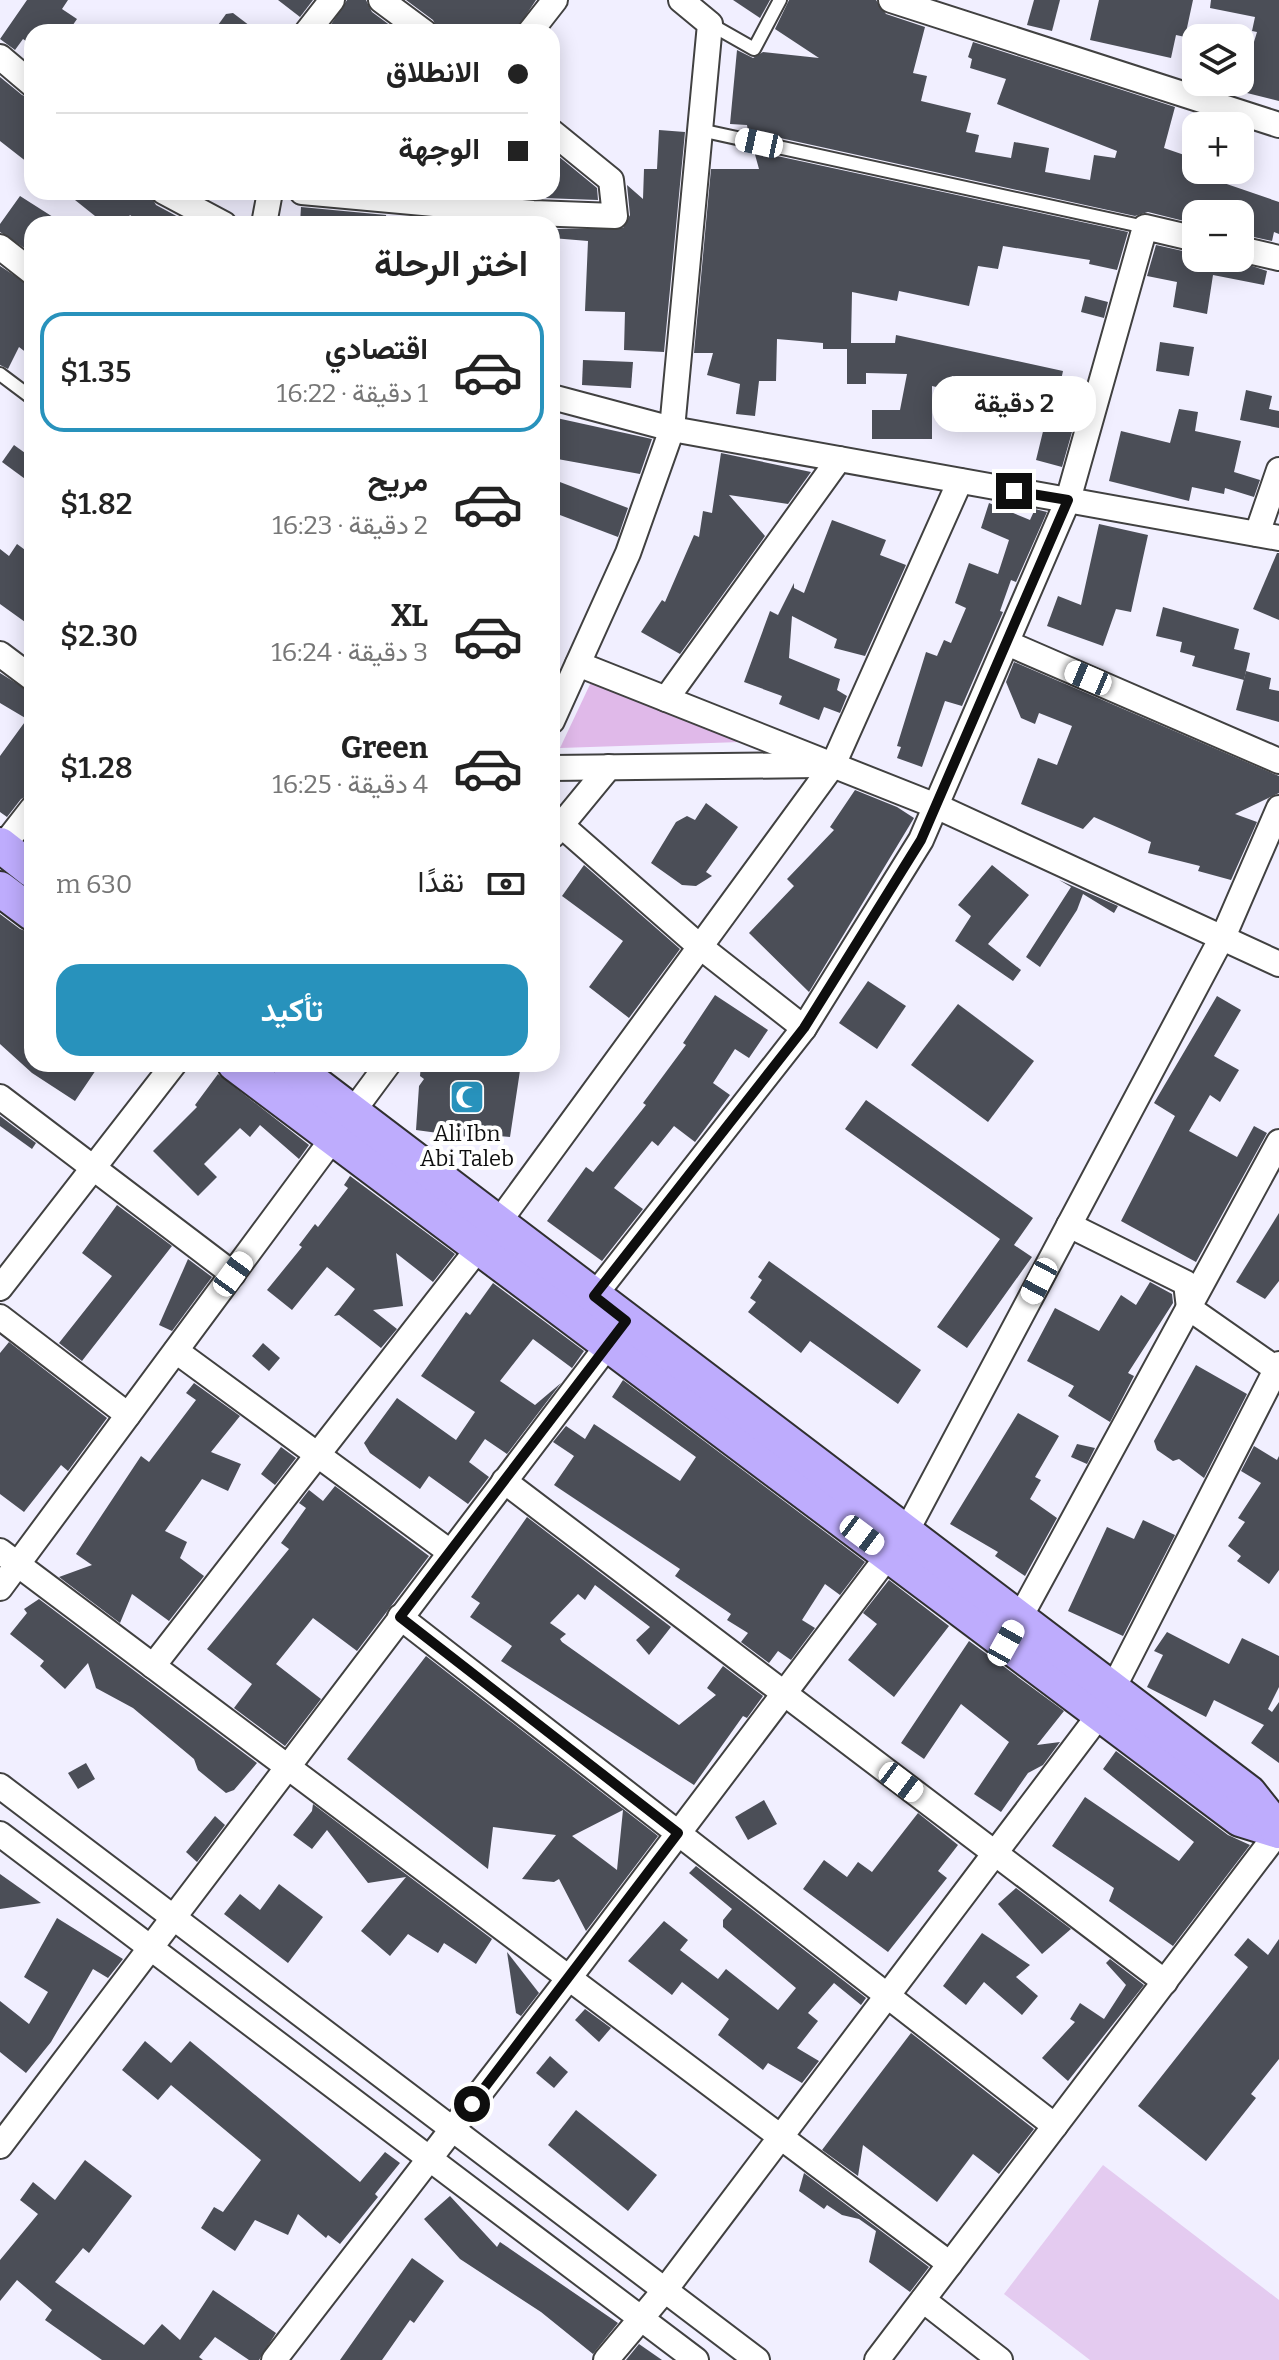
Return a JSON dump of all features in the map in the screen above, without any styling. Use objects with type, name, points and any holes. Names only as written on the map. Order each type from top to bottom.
[{"type":"main road","points":[[1,848],[24,864]]},
{"type":"main road","points":[[0,889],[24,907]]},
{"type":"main road","points":[[249,1072],[343,1125],[1107,1702],[1249,1793],[1279,1831]]},
{"type":"main road","points":[[296,1072],[343,1125]]},
{"type":"main road","points":[[488,1235],[594,1296],[617,1332]]},
{"type":"street","points":[[313,24],[332,0]]},
{"type":"street","points":[[381,0],[413,24]]},
{"type":"street","points":[[536,24],[555,0]]},
{"type":"street","points":[[560,703],[628,553],[672,429],[710,24],[681,0]]},
{"type":"street","points":[[891,0],[1279,125]]},
{"type":"street","points":[[0,57],[24,77]]},
{"type":"street","points":[[390,200],[533,213],[615,216],[611,180],[560,139]]},
{"type":"street","points":[[182,200],[210,216]]},
{"type":"street","points":[[594,1296],[804,1028],[921,840],[1068,500],[1145,227],[1182,236]]},
{"type":"street","points":[[0,247],[24,266]]},
{"type":"street","points":[[1254,252],[1279,258]]},
{"type":"street","points":[[560,399],[672,429],[1268,536],[1279,470]]},
{"type":"street","points":[[666,699],[839,459]]},
{"type":"street","points":[[153,1666],[488,1235],[833,765],[960,481]]},
{"type":"street","points":[[1007,643],[1279,761]]},
{"type":"street","points":[[0,654],[24,672]]},
{"type":"street","points":[[578,664],[936,806],[1279,964]]},
{"type":"street","points":[[560,768],[833,765]]},
{"type":"street","points":[[560,821],[609,767]]},
{"type":"street","points":[[274,2360],[569,1978],[896,1543],[1222,938],[1279,808]]},
{"type":"street","points":[[1,848],[24,819]]},
{"type":"street","points":[[560,830],[804,1028]]},
{"type":"street","points":[[0,1288],[168,1072]]},
{"type":"street","points":[[0,1588],[9,1558],[128,1415],[382,1072]]},
{"type":"street","points":[[0,1097],[233,1274]]},
{"type":"street","points":[[1012,1631],[1279,1142]]},
{"type":"street","points":[[606,2360],[665,2290],[1107,1702],[1278,1368],[1189,1308],[1186,1283],[1069,1225]]},
{"type":"street","points":[[0,1317],[128,1415]]},
{"type":"street","points":[[0,2146],[617,1332]]},
{"type":"street","points":[[176,1351],[450,1552]]},
{"type":"street","points":[[504,1481],[1165,1982]]},
{"type":"street","points":[[9,1558],[950,2264]]},
{"type":"street","points":[[400,1617],[1055,2126]]},
{"type":"street","points":[[0,1786],[757,2360]]},
{"type":"street","points":[[877,2360],[1279,1831]]},
{"type":"street","points":[[0,1834],[696,2360]]},
{"type":"street","points":[[923,2300],[1000,2360]]},
{"type":"lane","points":[[710,24],[754,49],[780,0]]},
{"type":"lane","points":[[700,130],[1145,227]]},
{"type":"lane","points":[[0,374],[24,392]]},
{"type":"shaded area","points":[[593,678],[741,742],[560,748]]},
{"type":"shaded area","points":[[1103,2165],[1279,2300],[1279,2360],[1090,2360],[1004,2294]]},
{"type":"building","points":[[27,0],[68,0],[62,9],[77,19],[74,24],[24,24],[24,40],[15,50],[0,39]]},
{"type":"building","points":[[278,0],[313,0],[300,17]]},
{"type":"building","points":[[347,0],[366,0],[372,12],[388,24],[331,24]]},
{"type":"building","points":[[406,0],[536,0],[520,24],[435,24]]},
{"type":"building","points":[[733,0],[770,0],[760,18]]},
{"type":"building","points":[[789,0],[876,0],[886,14],[925,27],[913,73],[927,76],[921,101],[971,113],[966,132],[979,135],[975,152],[1011,158],[1014,142],[1049,148],[1045,172],[1090,180],[1094,155],[1115,158],[1117,151],[997,104],[1006,79],[970,68],[972,59],[968,57],[973,42],[1175,107],[1164,148],[1182,154],[1182,184],[1227,184],[1279,202],[1279,234],[1274,232],[1272,241],[1254,237],[1254,200],[1182,200],[1182,220],[1148,212],[1135,216],[748,131],[747,125],[730,124],[737,50],[753,58],[763,52],[819,58],[775,29]]},
{"type":"building","points":[[1034,0],[1060,0],[1052,31],[1027,25]]},
{"type":"building","points":[[1099,0],[1193,0],[1188,24],[1182,24],[1182,36],[1176,35],[1171,58],[1090,40]]},
{"type":"building","points":[[1211,0],[1279,0],[1279,101],[1254,95],[1255,17],[1210,8]]},
{"type":"building","points":[[233,13],[247,24],[219,24],[226,14]]},
{"type":"building","points":[[0,77],[24,96],[24,160],[0,141]]},
{"type":"building","points":[[659,130],[685,132],[664,352],[624,350],[625,312],[585,311],[588,241],[560,239],[560,229],[623,228],[630,215],[627,185],[643,199],[644,169],[657,169]]},
{"type":"building","points":[[754,151],[1128,232],[1117,270],[1089,264],[1090,260],[1003,246],[998,269],[978,266],[969,306],[899,291],[897,301],[852,292],[851,343],[895,343],[896,335],[1063,371],[1060,385],[1084,390],[1062,467],[1036,460],[1049,407],[994,395],[996,386],[952,376],[949,390],[932,386],[932,439],[872,439],[872,410],[900,410],[907,374],[866,373],[866,384],[847,384],[847,349],[823,349],[823,343],[777,339],[776,381],[759,381],[755,416],[736,414],[740,384],[707,375],[713,353],[694,353],[711,169],[759,169]]},
{"type":"building","points":[[560,158],[597,188],[598,200],[560,199]]},
{"type":"building","points":[[20,196],[51,216],[24,216],[24,248],[0,232],[0,224]]},
{"type":"building","points":[[75,200],[153,200],[156,205],[176,216],[130,215],[95,216]]},
{"type":"building","points":[[301,207],[386,216],[300,216]]},
{"type":"building","points":[[1156,245],[1182,251],[1182,272],[1254,272],[1254,267],[1267,271],[1264,285],[1213,275],[1207,314],[1173,307],[1177,282],[1147,276]]},
{"type":"building","points":[[0,266],[24,282],[24,351],[19,347],[8,369],[0,365]]},
{"type":"building","points":[[1085,296],[1108,302],[1104,318],[1081,312]]},
{"type":"building","points":[[1160,342],[1194,347],[1189,376],[1156,371]]},
{"type":"building","points":[[583,360],[633,362],[631,388],[582,385]]},
{"type":"building","points":[[1246,390],[1272,396],[1269,409],[1279,411],[1279,428],[1240,420]]},
{"type":"building","points":[[1179,409],[1198,412],[1195,431],[1241,441],[1234,472],[1260,480],[1254,497],[1225,488],[1224,494],[1192,487],[1189,501],[1109,481],[1121,431],[1170,443]]},
{"type":"building","points":[[560,419],[652,439],[640,474],[560,459]]},
{"type":"building","points":[[14,445],[24,452],[24,478],[2,462]]},
{"type":"building","points":[[721,453],[811,472],[788,504],[729,495],[765,536],[680,654],[641,632],[662,600],[665,602],[694,535],[699,537],[703,511],[712,513]]},
{"type":"building","points":[[560,482],[628,508],[618,537],[560,515]]},
{"type":"building","points":[[989,503],[1030,520],[1035,509],[1047,512],[1016,582],[1011,580],[1000,611],[1003,612],[962,706],[945,701],[922,767],[897,758],[901,747],[897,746],[926,652],[937,656],[944,640],[951,643],[966,608],[955,603],[969,563],[998,574],[1009,540],[981,528]]},
{"type":"building","points":[[832,520],[886,540],[880,555],[906,565],[865,656],[834,648],[837,639],[792,616],[789,658],[840,679],[837,690],[847,696],[840,713],[824,707],[819,720],[779,704],[782,696],[744,682],[770,611],[778,615],[794,583],[794,588],[804,593]]},
{"type":"building","points":[[1099,524],[1148,535],[1131,612],[1116,609],[1103,646],[1047,626],[1058,596],[1081,605]]},
{"type":"building","points":[[17,544],[24,549],[24,621],[0,604],[0,549],[9,556]]},
{"type":"building","points":[[1279,553],[1279,620],[1253,609]]},
{"type":"building","points":[[1163,607],[1239,629],[1234,649],[1250,653],[1244,680],[1192,666],[1195,656],[1180,652],[1182,642],[1156,636]]},
{"type":"building","points":[[1014,662],[1279,776],[1279,793],[1235,814],[1257,822],[1231,880],[1198,871],[1200,866],[1148,853],[1151,842],[1094,817],[1083,829],[1021,804],[1038,758],[1057,765],[1072,726],[1039,713],[1035,724],[1021,718],[1006,682]]},
{"type":"building","points":[[1246,671],[1271,678],[1269,689],[1279,691],[1279,722],[1236,710]]},
{"type":"building","points":[[0,673],[24,688],[24,717],[0,703]]},
{"type":"building","points":[[24,723],[24,798],[7,817],[0,812],[0,756]]},
{"type":"building","points":[[855,790],[897,807],[914,818],[809,992],[749,933],[794,886],[787,879],[834,830],[830,827]]},
{"type":"building","points":[[706,803],[738,827],[706,872],[712,876],[696,886],[682,885],[651,863],[676,822],[687,816],[695,820]]},
{"type":"building","points":[[584,865],[680,949],[629,1018],[589,987],[623,941],[562,896]]},
{"type":"building","points":[[992,865],[1029,895],[988,944],[1021,970],[1013,981],[955,941],[971,916],[958,905]]},
{"type":"building","points":[[1059,880],[1118,906],[1114,913],[1083,894],[1077,910],[1040,967],[1026,957],[1071,887]]},
{"type":"building","points":[[0,914],[24,930],[24,1066],[0,1044]]},
{"type":"building","points":[[868,981],[906,1006],[877,1049],[839,1023]]},
{"type":"building","points":[[715,995],[768,1030],[749,1058],[735,1049],[713,1083],[730,1095],[695,1142],[674,1126],[658,1146],[652,1141],[614,1188],[643,1209],[602,1261],[547,1221],[586,1167],[593,1172],[646,1105],[643,1103],[686,1045],[683,1043]]},
{"type":"building","points":[[1217,996],[1241,1010],[1214,1056],[1239,1070],[1220,1102],[1210,1095],[1189,1131],[1237,1157],[1254,1126],[1267,1133],[1196,1262],[1121,1221],[1175,1116],[1154,1103]]},
{"type":"building","points":[[958,1004],[1034,1061],[988,1122],[911,1065]]},
{"type":"building","points":[[31,1072],[95,1072],[75,1101]]},
{"type":"building","name":"Ali Ibn Abi Taleb","points":[[420,1072],[520,1072],[510,1137],[499,1136],[497,1141],[416,1130],[419,1086],[424,1079]]},
{"type":"building","points":[[218,1074],[309,1145],[299,1159],[260,1125],[250,1137],[240,1128],[204,1164],[217,1177],[198,1196],[153,1151],[197,1107],[195,1105]]},
{"type":"building","points":[[866,1100],[1033,1218],[1014,1245],[1032,1257],[967,1348],[937,1327],[1000,1239],[845,1129]]},
{"type":"building","points":[[0,1116],[36,1143],[32,1149],[0,1126]]},
{"type":"building","points":[[350,1176],[455,1254],[433,1282],[396,1253],[403,1306],[373,1310],[397,1329],[381,1348],[339,1315],[334,1316],[355,1289],[327,1267],[292,1310],[267,1290],[302,1247],[299,1245],[315,1224],[318,1227],[348,1188],[344,1185]]},
{"type":"building","points":[[117,1205],[172,1246],[82,1361],[59,1343],[112,1276],[82,1253]]},
{"type":"building","points":[[1279,1213],[1279,1281],[1265,1299],[1236,1282]]},
{"type":"building","points":[[188,1259],[212,1277],[172,1331],[159,1325]]},
{"type":"building","points":[[769,1261],[921,1370],[898,1404],[810,1341],[801,1353],[748,1312],[756,1302],[750,1298],[762,1280],[758,1277]]},
{"type":"building","points":[[1150,1282],[1172,1294],[1173,1303],[1128,1373],[1134,1376],[1110,1422],[1068,1396],[1074,1386],[1027,1361],[1055,1308],[1099,1331],[1121,1295],[1136,1305]]},
{"type":"building","points":[[493,1283],[584,1351],[572,1368],[533,1339],[500,1381],[535,1405],[561,1383],[507,1454],[485,1439],[469,1462],[489,1477],[468,1504],[429,1476],[420,1489],[370,1453],[364,1443],[397,1398],[456,1440],[475,1412],[421,1376],[466,1312],[470,1315]]},
{"type":"building","points":[[9,1342],[107,1418],[68,1471],[61,1465],[24,1512],[0,1494],[0,1353]]},
{"type":"building","points":[[263,1343],[280,1358],[269,1371],[252,1356]]},
{"type":"building","points":[[1196,1365],[1247,1394],[1204,1478],[1179,1459],[1173,1461],[1157,1450],[1154,1441]]},
{"type":"building","points":[[623,1380],[865,1562],[840,1595],[825,1584],[802,1620],[815,1628],[791,1660],[778,1651],[769,1663],[741,1642],[748,1633],[727,1620],[731,1614],[675,1576],[680,1569],[554,1485],[574,1456],[553,1442],[566,1426],[585,1439],[594,1424],[680,1481],[696,1457],[612,1397]]},
{"type":"building","points":[[194,1383],[240,1416],[211,1452],[241,1464],[228,1491],[202,1479],[165,1531],[187,1542],[180,1558],[204,1576],[169,1621],[132,1594],[120,1623],[59,1577],[92,1565],[76,1554],[141,1456],[149,1462],[196,1400],[186,1393]]},
{"type":"building","points":[[1018,1413],[1059,1436],[1035,1477],[1041,1480],[1030,1499],[1057,1518],[1025,1576],[995,1556],[998,1552],[950,1524]]},
{"type":"building","points":[[1077,1444],[1095,1448],[1087,1464],[1071,1457]]},
{"type":"building","points":[[1254,1446],[1277,1460],[1279,1456],[1279,1570],[1269,1584],[1237,1561],[1241,1556],[1228,1546],[1245,1522],[1238,1518],[1261,1483],[1241,1471]]},
{"type":"building","points":[[281,1447],[296,1458],[275,1485],[261,1474]]},
{"type":"building","points":[[335,1486],[429,1556],[357,1651],[313,1618],[276,1664],[321,1699],[285,1746],[234,1708],[252,1684],[207,1649],[289,1549],[281,1543],[306,1508],[299,1503],[309,1490],[323,1501]]},
{"type":"building","points":[[527,1517],[671,1627],[649,1655],[636,1640],[650,1627],[595,1585],[585,1600],[578,1594],[550,1623],[566,1634],[560,1639],[562,1642],[679,1725],[716,1695],[707,1688],[723,1666],[763,1696],[747,1718],[743,1716],[694,1785],[501,1661],[512,1646],[470,1617],[480,1603],[471,1597]]},
{"type":"building","points":[[1143,1520],[1175,1535],[1123,1636],[1068,1611],[1107,1527],[1134,1539]]},
{"type":"building","points":[[889,1580],[949,1626],[894,1697],[848,1660],[877,1624],[863,1613]]},
{"type":"building","points":[[39,1599],[257,1763],[234,1790],[226,1793],[198,1770],[194,1759],[133,1708],[96,1688],[88,1663],[65,1689],[40,1666],[44,1661],[10,1634],[27,1613],[24,1609]]},
{"type":"building","points":[[1167,1632],[1229,1664],[1242,1638],[1279,1656],[1279,1687],[1268,1709],[1272,1712],[1279,1702],[1279,1763],[1251,1743],[1264,1725],[1214,1700],[1206,1717],[1147,1687],[1163,1655],[1154,1651]]},
{"type":"building","points":[[969,1641],[1064,1711],[1037,1745],[1060,1742],[1043,1765],[1028,1773],[1001,1812],[974,1794],[1009,1742],[961,1704],[924,1759],[901,1743]]},
{"type":"building","points":[[426,1656],[658,1836],[586,1931],[559,1879],[554,1882],[522,1879],[556,1835],[493,1827],[488,1869],[347,1759]],"holes":[[[623,1810],[617,1870],[572,1836]]]},
{"type":"building","points":[[1116,1751],[1228,1835],[1250,1845],[1173,1946],[1109,1901],[1114,1888],[1052,1846],[1085,1797],[1179,1861],[1194,1842],[1103,1769]]},
{"type":"building","points":[[86,1763],[95,1779],[78,1789],[68,1773]]},
{"type":"building","points":[[764,1800],[777,1824],[748,1840],[735,1817]]},
{"type":"building","points":[[313,1804],[492,1939],[476,1964],[444,1943],[438,1953],[408,1934],[390,1956],[361,1931],[406,1877],[368,1883],[327,1830],[312,1849],[293,1835],[312,1811]]},
{"type":"building","points":[[918,1813],[958,1845],[938,1871],[947,1878],[888,1952],[803,1889],[824,1860],[847,1877],[858,1862],[872,1872]]},
{"type":"building","points":[[215,1816],[225,1825],[197,1862],[186,1852]]},
{"type":"building","points":[[696,1866],[866,1998],[861,2005],[834,1983],[808,2013],[818,2021],[797,2048],[819,2061],[802,2083],[768,2063],[763,2070],[718,2035],[729,2019],[682,1982],[672,1995],[628,1961],[664,1921],[688,1940],[680,1950],[718,1979],[726,1969],[778,2010],[796,1988],[723,1927],[723,1920],[732,1909],[689,1873]]},
{"type":"building","points":[[0,1874],[41,1903],[0,1909]]},
{"type":"building","points":[[279,1884],[323,1917],[288,1963],[224,1914],[240,1894],[260,1910]]},
{"type":"building","points":[[1016,1888],[1071,1929],[1042,1954],[998,1904]]},
{"type":"building","points":[[57,1918],[123,1959],[108,1978],[93,1969],[51,2042],[26,2073],[0,2052],[0,2001],[29,2024],[48,1992],[24,1977]]},
{"type":"building","points":[[982,1933],[1030,1965],[1016,1977],[1038,1996],[1022,2015],[984,1982],[966,2005],[943,1986]]},
{"type":"building","points":[[1248,1938],[1268,1955],[1279,1939],[1279,2059],[1251,2094],[1256,2098],[1206,2161],[1138,2106],[1248,1967],[1234,1955]]},
{"type":"building","points":[[507,1952],[539,1993],[521,2016],[516,2013]]},
{"type":"building","points":[[1110,1959],[1144,1985],[1068,2081],[1042,2058],[1075,2022],[1070,2019],[1080,2003],[1104,2019],[1126,1985],[1106,1963]]},
{"type":"building","points":[[585,2009],[611,2028],[599,2042],[575,2020]]},
{"type":"building","points":[[911,2033],[1034,2129],[999,2174],[973,2154],[937,2202],[863,2145],[858,2176],[822,2150]]},
{"type":"building","points":[[145,2041],[171,2063],[190,2041],[360,2182],[385,2152],[400,2163],[375,2194],[378,2197],[340,2244],[328,2235],[326,2238],[298,2214],[288,2235],[255,2220],[235,2251],[201,2228],[214,2207],[223,2212],[261,2160],[171,2085],[158,2100],[122,2070]]},
{"type":"building","points":[[550,2056],[568,2072],[554,2088],[536,2073]]},
{"type":"building","points":[[576,2110],[657,2175],[628,2211],[548,2145]]},
{"type":"building","points":[[85,2160],[132,2196],[89,2253],[83,2248],[55,2282],[144,2345],[162,2324],[180,2340],[213,2290],[276,2333],[259,2360],[249,2360],[215,2337],[199,2357],[203,2360],[102,2360],[45,2320],[52,2310],[17,2280],[0,2301],[0,2260],[38,2214],[20,2200],[33,2182],[55,2200]]},
{"type":"building","points":[[804,2173],[929,2267],[910,2292],[869,2262],[876,2231],[859,2219],[842,2215],[827,2205],[824,2209],[799,2191]]},
{"type":"building","points":[[450,2196],[497,2247],[500,2242],[618,2323],[593,2354],[541,2312],[460,2259],[424,2219]]},
{"type":"building","points":[[412,2258],[444,2281],[414,2323],[410,2320],[382,2360],[340,2360]]},
{"type":"building","points":[[639,2344],[662,2360],[626,2360]]},
{"type":"place","name":"Ali Ibn Abi Taleb","points":[[467,1097]]},
{"type":"route","points":[[472,2104],[678,1833],[400,1617],[626,1321],[594,1296],[804,1028],[921,840],[1068,500],[1014,491]]}]
